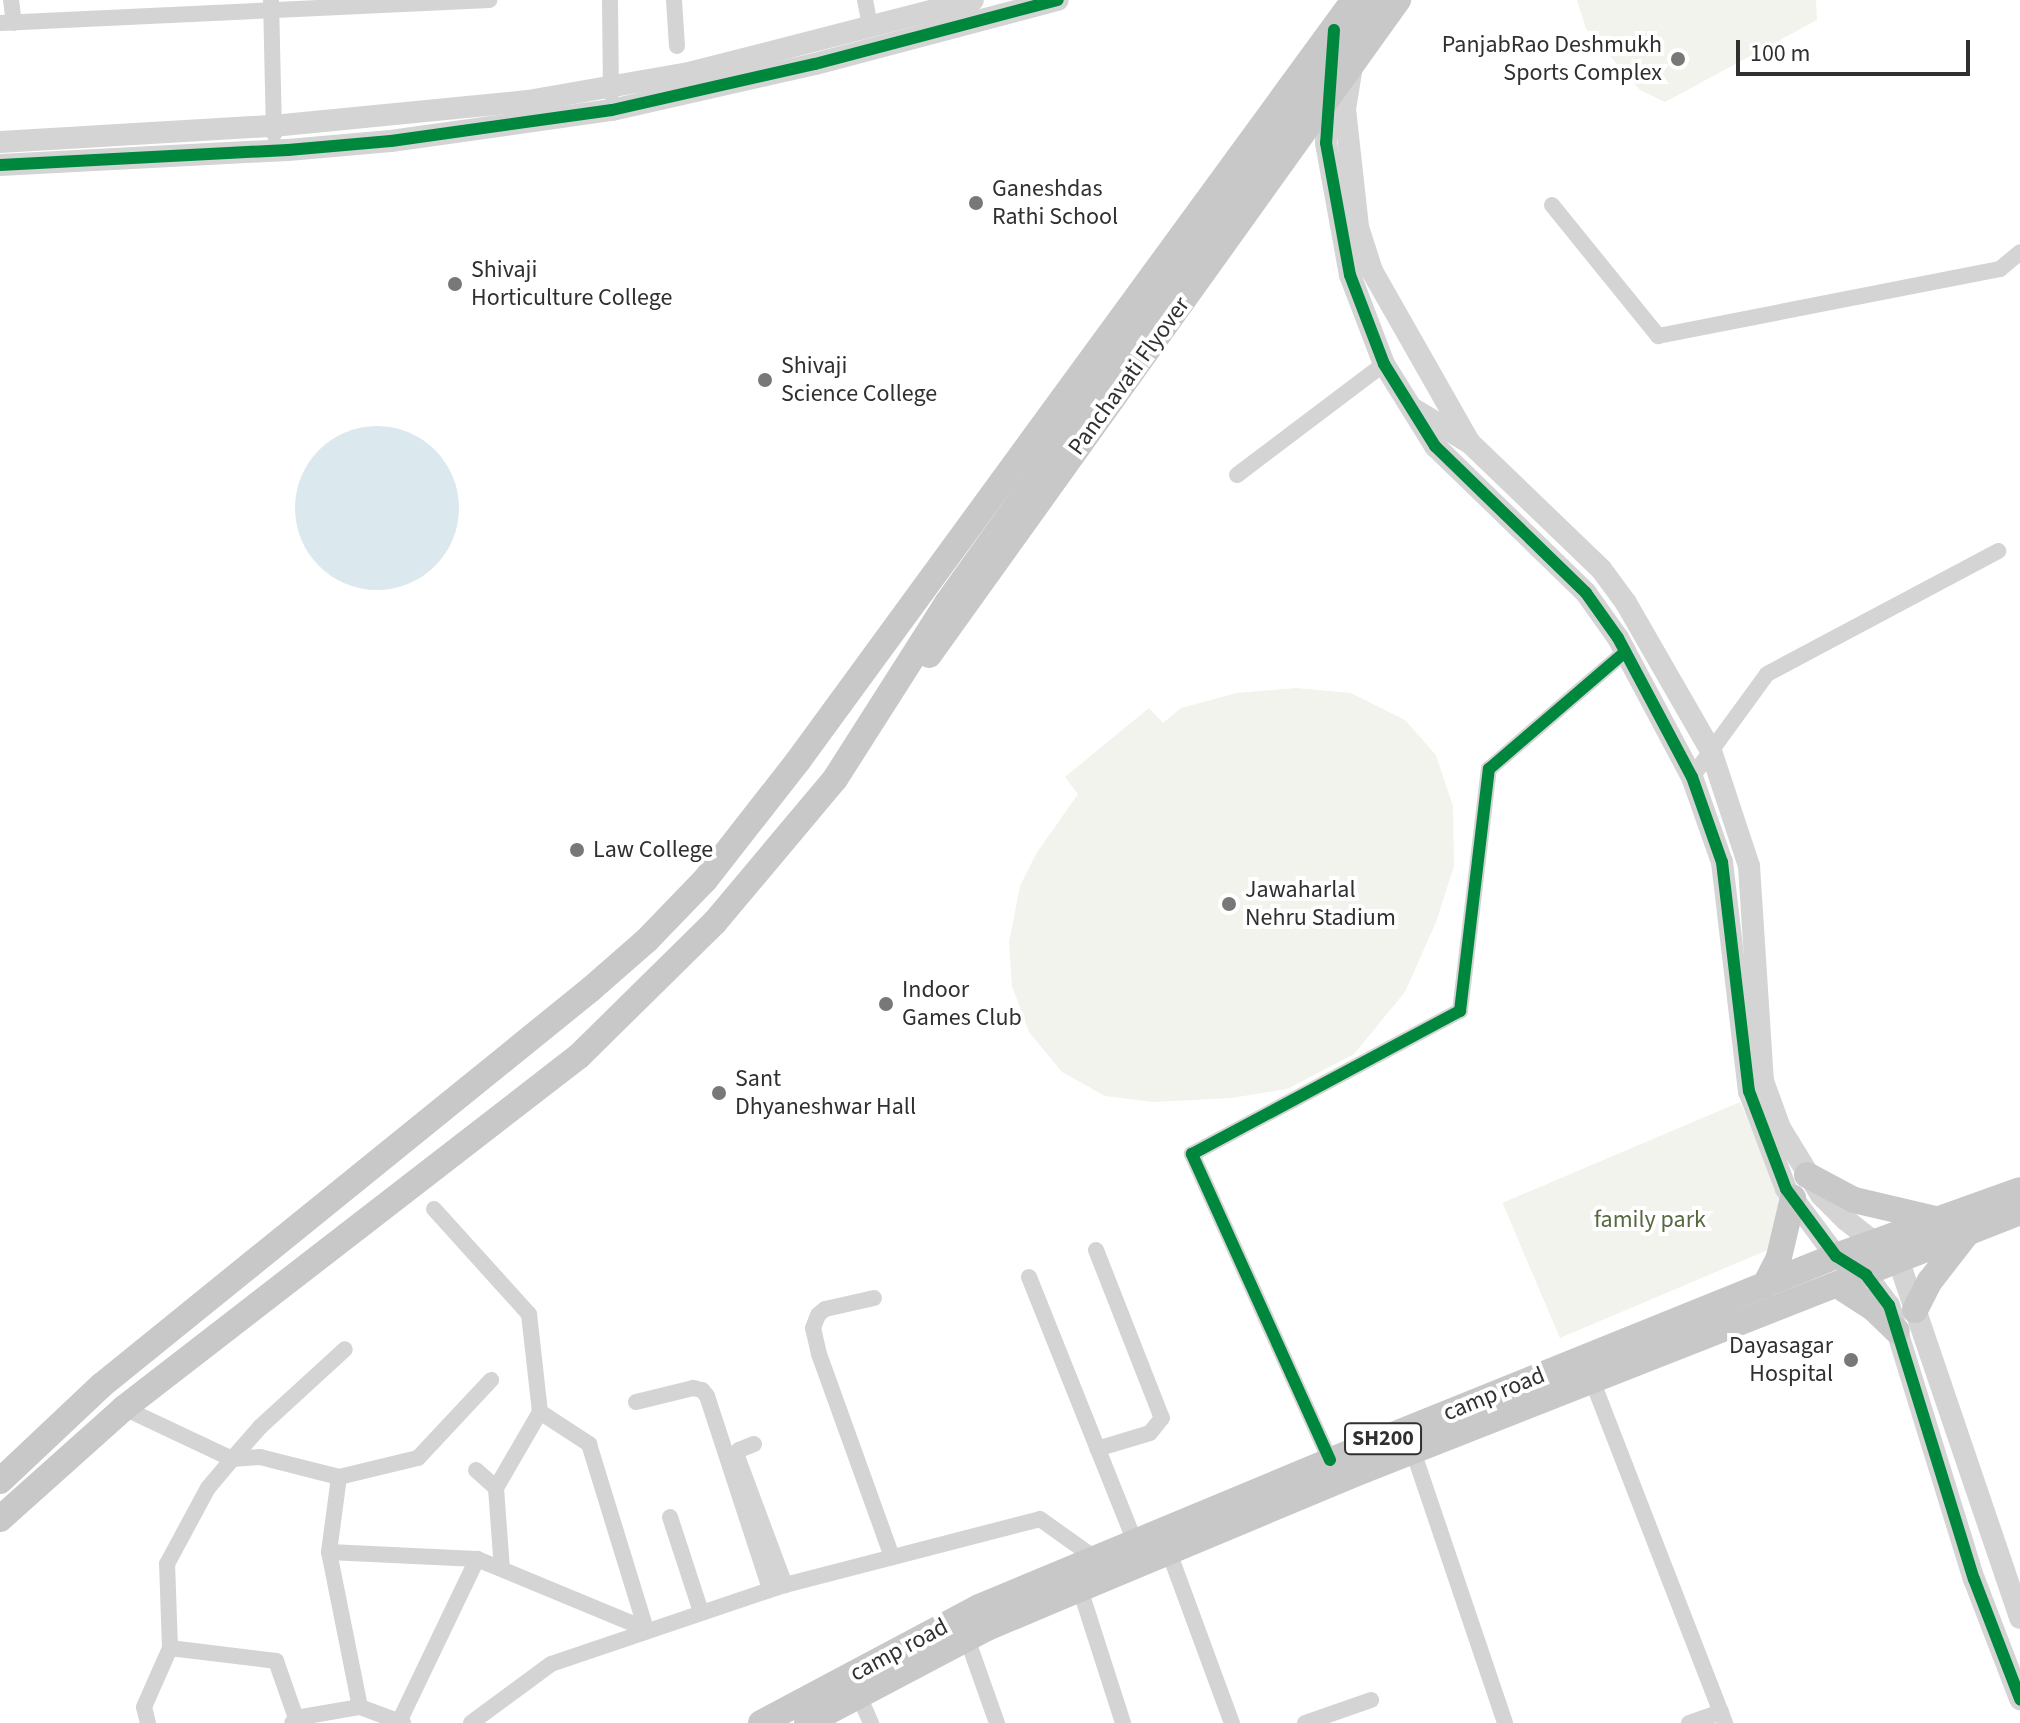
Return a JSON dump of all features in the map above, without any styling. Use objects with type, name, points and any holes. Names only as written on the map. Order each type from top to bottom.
[{"type":"main road","points":[[0,1481],[102,1385],[591,989],[647,940],[705,880],[798,761],[1354,0]]},
{"type":"main road","points":[[0,1519],[124,1408],[279,1292],[486,1125],[579,1056],[715,922],[835,779],[947,603],[1341,67],[1378,0]]},
{"type":"main road","name":"Panchavati Flyover","points":[[898,680],[929,655],[1341,67],[1398,0]]},
{"type":"main road","points":[[1807,1175],[1854,1200],[1935,1219]]},
{"type":"main road","name":"camp road","points":[[807,1723],[859,1696],[963,1628],[1080,1589],[1165,1542],[1330,1460],[1836,1256],[2020,1190]]},
{"type":"main road","points":[[1765,1285],[1779,1257],[1793,1198]]},
{"type":"main road","name":"camp road","points":[[761,1723],[963,1628],[1135,1542],[1165,1542],[1413,1451],[1839,1286],[2020,1212]]},
{"type":"main road","points":[[1915,1310],[1939,1267],[1970,1230]]},
{"type":"main road","points":[[1839,1286],[1873,1308],[1897,1331]]},
{"type":"main road","points":[[167,1332],[188,1358]]},
{"type":"main road","points":[[102,1385],[124,1408]]},
{"type":"street","points":[[11,0],[7,23],[272,6],[489,0]]},
{"type":"street","points":[[610,0],[612,110]]},
{"type":"street","points":[[674,0],[677,46]]},
{"type":"street","points":[[865,0],[870,25]]},
{"type":"street","points":[[0,142],[273,126],[528,101],[689,73],[870,25],[970,8],[1058,0]]},
{"type":"street","points":[[272,6],[275,151]]},
{"type":"street","points":[[0,165],[275,151],[391,141],[612,110],[815,64],[970,8]]},
{"type":"street","points":[[1334,30],[1341,67],[1326,143],[1350,275],[1384,364],[1444,455],[1586,593],[1618,638],[1692,777],[1722,862],[1749,1091],[1786,1189],[1836,1256],[1866,1275],[1889,1305],[1974,1579],[2020,1699]]},
{"type":"street","name":"Panchavati Flyover","points":[[1341,67],[1358,227],[1372,271],[1451,404],[1470,443]]},
{"type":"street","points":[[1552,205],[1658,336],[2000,269],[2020,252]]},
{"type":"street","points":[[1237,475],[1384,364]]},
{"type":"street","points":[[1414,409],[1470,443],[1584,551],[1618,591],[1711,751],[1749,866],[1763,1081],[1780,1128],[1807,1175],[1829,1203],[1899,1262],[2020,1618]]},
{"type":"street","points":[[1692,777],[1767,674],[1998,551]]},
{"type":"street","points":[[1330,1460],[1192,1154],[1460,1011],[1489,769],[1624,653]]},
{"type":"street","points":[[434,1209],[529,1314],[540,1412],[496,1488],[502,1569]]},
{"type":"street","points":[[1096,1250],[1162,1418],[1150,1433],[1097,1449]]},
{"type":"street","points":[[1029,1277],[1135,1542]]},
{"type":"street","points":[[874,1298],[825,1309],[818,1315],[813,1328],[819,1354],[892,1557]]},
{"type":"street","points":[[148,1723],[144,1707],[170,1648],[167,1564],[208,1488],[232,1459],[260,1427],[345,1349]]},
{"type":"street","points":[[124,1408],[232,1459],[260,1457],[339,1477],[418,1458],[491,1380]]},
{"type":"street","points":[[1592,1380],[1723,1718],[1689,1723]]},
{"type":"street","points":[[636,1402],[693,1388],[702,1390],[707,1396],[778,1587]]},
{"type":"street","points":[[540,1412],[589,1444],[646,1629]]},
{"type":"street","points":[[754,1444],[739,1450],[737,1456],[778,1587]]},
{"type":"street","points":[[1413,1451],[1505,1723]]},
{"type":"street","points":[[476,1470],[496,1488]]},
{"type":"street","points":[[339,1477],[329,1552],[360,1707]]},
{"type":"street","points":[[670,1517],[701,1612]]},
{"type":"street","points":[[471,1723],[551,1664],[646,1629],[778,1587],[892,1557],[1040,1519],[1096,1559]]},
{"type":"street","points":[[1165,1542],[1232,1723]]},
{"type":"street","points":[[329,1552],[477,1559],[646,1629]]},
{"type":"street","points":[[170,1648],[276,1661],[294,1720],[360,1707],[401,1722],[477,1559]]},
{"type":"street","points":[[1080,1589],[1123,1723]]},
{"type":"street","points":[[963,1628],[997,1723]]},
{"type":"street","points":[[859,1696],[871,1723]]},
{"type":"street","points":[[1305,1723],[1371,1700]]},
{"type":"green space","name":"PanjabRao Deshmukh Sports Complex","points":[[1577,0],[1816,0],[1817,20],[1665,102],[1640,90],[1586,29]]},
{"type":"green space","name":"Jawaharlal Nehru Stadium","points":[[1296,688],[1351,693],[1405,720],[1436,755],[1453,806],[1454,866],[1436,922],[1405,992],[1354,1054],[1287,1089],[1231,1098],[1153,1102],[1105,1096],[1062,1072],[1029,1032],[1012,986],[1009,943],[1020,886],[1036,854],[1078,794],[1065,777],[1149,708],[1163,723],[1181,708],[1237,693]]},
{"type":"green space","name":"family park","points":[[1740,1102],[1797,1237],[1560,1338],[1503,1203]]},
{"type":"shaded area","points":[[377,426],[408,432],[435,450],[453,477],[459,508],[453,539],[435,566],[408,584],[377,590],[346,584],[319,566],[301,539],[295,508],[301,477],[319,450],[346,432]]},
{"type":"cycle path","points":[[0,165],[288,150],[391,141],[612,110],[815,64],[1058,0]]},
{"type":"cycle path","points":[[1334,30],[1326,143],[1350,275],[1384,364],[1435,446],[1586,593],[1618,638],[1692,777],[1722,862],[1749,1091],[1786,1189],[1836,1256],[1866,1275],[1889,1305],[1974,1579],[2020,1699]]},
{"type":"cycle path","points":[[1330,1460],[1192,1154],[1460,1011],[1489,769],[1624,653]]},
{"type":"place","name":"PanjabRao Deshmukh Sports Complex","points":[[1678,59]]},
{"type":"place","name":"Ganeshdas Rathi School","points":[[976,203]]},
{"type":"place","name":"Shivaji Horticulture College","points":[[455,284]]},
{"type":"place","name":"Shivaji Science College","points":[[765,380]]},
{"type":"place","name":"Law College","points":[[577,850]]},
{"type":"place","name":"Jawaharlal Nehru Stadium","points":[[1229,904]]},
{"type":"place","name":"Indoor Games Club","points":[[886,1004]]},
{"type":"place","name":"Sant Dhyaneshwar Hall","points":[[719,1093]]},
{"type":"place","name":"Dayasagar Hospital","points":[[1851,1360]]}]
